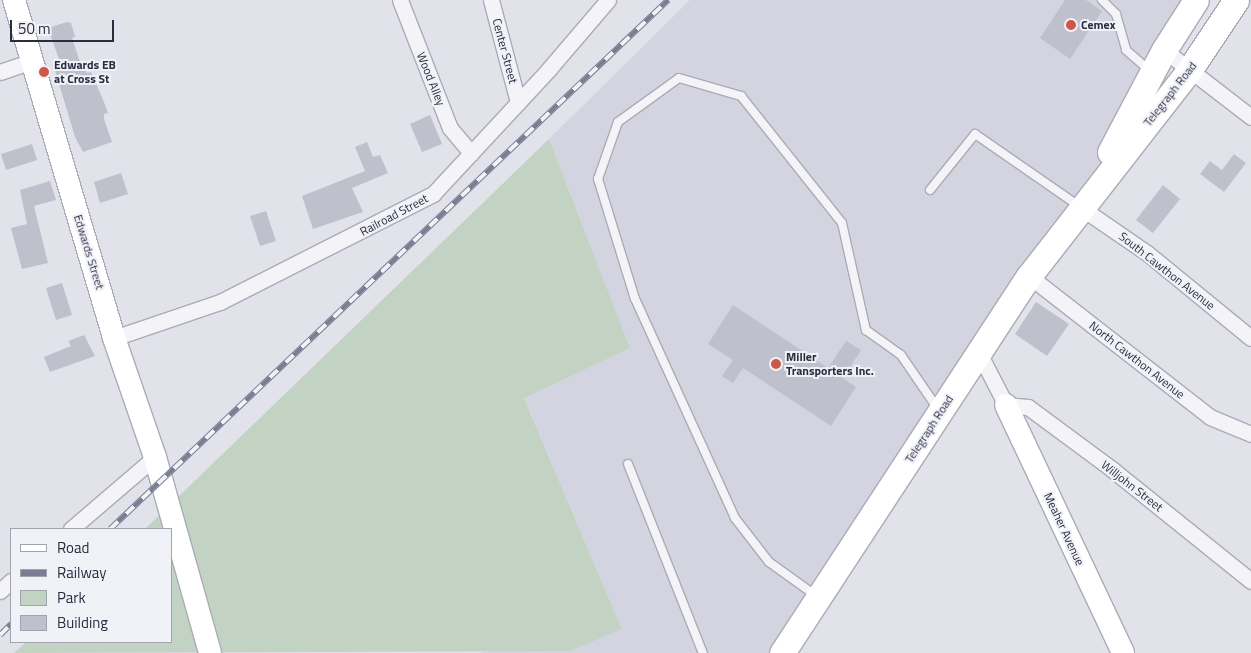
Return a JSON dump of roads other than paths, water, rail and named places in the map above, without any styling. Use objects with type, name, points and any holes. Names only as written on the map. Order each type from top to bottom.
[{"type":"main road","name":"Telegraph Road","points":[[1080,207],[1164,50],[1196,0]]},
{"type":"main road","name":"Telegraph Road","points":[[782,653],[1029,276],[1080,207],[1190,69],[1236,0]]},
{"type":"street","name":"Edwards Street","points":[[15,0],[114,338],[155,457],[210,653]]},
{"type":"street","name":"Wood Alley","points":[[400,0],[450,128],[471,153]]},
{"type":"street","name":"Center Street","points":[[491,0],[518,102]]},
{"type":"street","name":"Railroad Street","points":[[114,338],[220,302],[409,209],[433,194],[608,0]]},
{"type":"street","points":[[1164,50],[1251,117]]},
{"type":"street","points":[[0,72],[32,60]]},
{"type":"street","name":"South Cawthon Avenue","points":[[1080,207],[1147,253],[1251,338]]},
{"type":"street","name":"North Cawthon Avenue","points":[[1029,276],[1210,417],[1251,434]]},
{"type":"street","points":[[979,353],[1006,405]]},
{"type":"street","name":"Willjohn Street","points":[[1006,405],[1028,407],[1113,470],[1251,581]]},
{"type":"street","name":"Meaher Avenue","points":[[1006,405],[1123,653]]},
{"type":"street","points":[[73,528],[155,457]]},
{"type":"street","points":[[0,591],[10,583]]},
{"type":"lane","points":[[1102,0],[1116,14],[1126,50],[1152,72]]},
{"type":"lane","points":[[819,597],[769,562],[735,518],[635,299],[598,179],[618,122],[680,78],[741,96],[842,223],[866,330],[901,355],[940,412]]},
{"type":"lane","points":[[930,190],[975,134],[1080,207]]},
{"type":"lane","points":[[628,464],[703,653]]},
{"type":"railway","points":[[111,528],[668,0]]},
{"type":"railway","points":[[0,635],[10,625]]},
{"type":"place","name":"Cemex","points":[[1071,25]]},
{"type":"place","name":"Edwards EB at Cross St","points":[[44,72]]},
{"type":"place","name":"Miller Transporters Inc.","points":[[776,364]]}]
